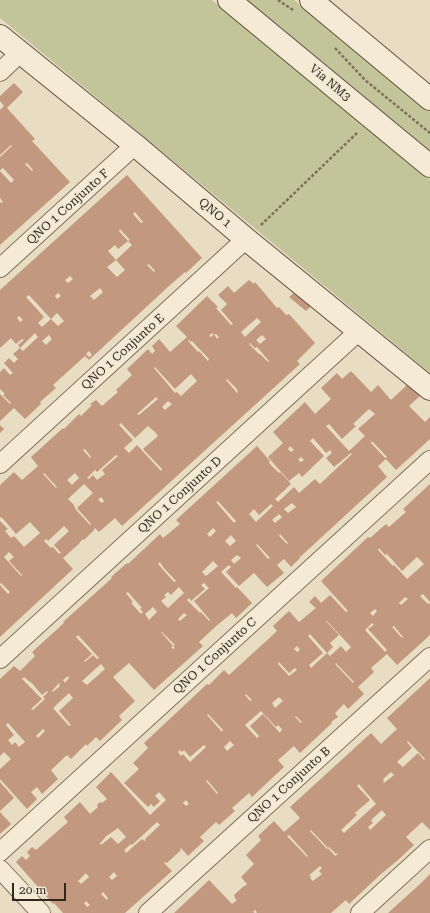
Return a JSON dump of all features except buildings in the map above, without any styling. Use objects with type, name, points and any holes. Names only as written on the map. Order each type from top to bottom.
[{"type":"street","name":"Via NM3","points":[[229,0],[430,166]]},
{"type":"street","points":[[303,6],[430,99]]},
{"type":"street","name":"QNO 1","points":[[0,36],[135,145],[246,239],[430,389]]},
{"type":"street","points":[[0,72],[20,53]]},
{"type":"street","name":"QNO 1 Conjunto F","points":[[0,268],[135,145]]},
{"type":"street","name":"QNO 1 Conjunto E","points":[[0,464],[246,239]]},
{"type":"street","name":"QNO 1 Conjunto D","points":[[0,659],[359,331]]},
{"type":"street","name":"QNO 1 Conjunto C","points":[[0,852],[430,460]]},
{"type":"street","name":"QNO 1 Conjunto B","points":[[148,913],[430,657]]},
{"type":"street","points":[[360,913],[430,849]]},
{"type":"street","points":[[0,869],[41,913]]},
{"type":"path","points":[[278,0],[303,6]]},
{"type":"path","points":[[334,46],[365,80],[430,133]]},
{"type":"path","points":[[246,239],[362,129]]},
{"type":"green space","points":[[0,0],[212,0],[430,180],[430,373],[0,18]]},
{"type":"green space","points":[[241,0],[294,0],[430,112],[430,157]]}]
